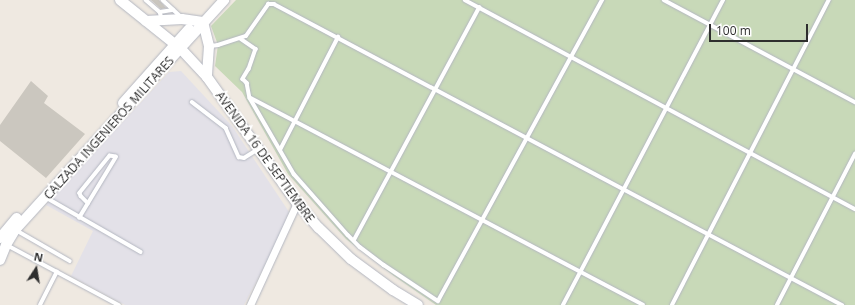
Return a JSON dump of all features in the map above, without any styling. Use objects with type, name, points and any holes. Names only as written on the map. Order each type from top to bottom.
[{"type":"main road","name":"AVENIDA 16 DE SEPTIEMBRE","points":[[121,0],[178,47],[207,77],[297,203],[319,228],[351,259],[393,290],[418,305]]},
{"type":"main road","name":"CALZADA INGENIEROS MILITARES","points":[[3,241],[46,197],[219,1]]},
{"type":"main road","points":[[146,21],[162,16],[200,21],[209,46],[207,77]]},
{"type":"main road","name":"CALZADA INGENIEROS MILITARES","points":[[0,260],[3,241],[178,47]]},
{"type":"street","points":[[250,305],[297,203]]},
{"type":"lane","points":[[146,0],[162,16],[173,10]]},
{"type":"lane","points":[[163,0],[182,19]]},
{"type":"lane","points":[[465,0],[855,209]]},
{"type":"lane","points":[[242,39],[256,49],[249,69],[243,79],[247,83],[250,98],[294,174],[354,240],[384,265],[438,301],[602,0]]},
{"type":"lane","points":[[664,0],[855,102]]},
{"type":"lane","points":[[563,305],[723,0]]},
{"type":"lane","points":[[672,305],[829,0]]},
{"type":"lane","points":[[209,46],[242,39],[249,33],[268,4],[271,3],[842,305]]},
{"type":"lane","points":[[354,240],[479,8]]},
{"type":"lane","points":[[280,150],[338,38]]},
{"type":"lane","points":[[250,98],[643,305]]},
{"type":"lane","points":[[192,102],[226,128],[239,157],[244,158],[259,149]]},
{"type":"lane","points":[[777,305],[855,154]]},
{"type":"lane","points":[[79,218],[116,157],[110,156],[80,193],[88,203]]},
{"type":"lane","points":[[46,197],[79,218],[141,252]]},
{"type":"lane","points":[[15,230],[70,261]]},
{"type":"lane","points":[[3,241],[119,305]]},
{"type":"lane","points":[[40,305],[58,272]]},
{"type":"shaded area","points":[[181,71],[232,126],[289,212],[277,242],[244,305],[125,305],[71,276],[93,231],[46,205],[169,72]]},
{"type":"green space","points":[[236,0],[855,0],[855,305],[436,305],[394,276],[346,239],[288,174],[242,92],[215,66],[218,45],[211,26]]},
{"type":"building","points":[[151,0],[159,0],[166,8],[161,9]]},
{"type":"building","points":[[31,81],[48,96],[44,103],[85,134],[46,178],[0,141],[0,125]]}]
